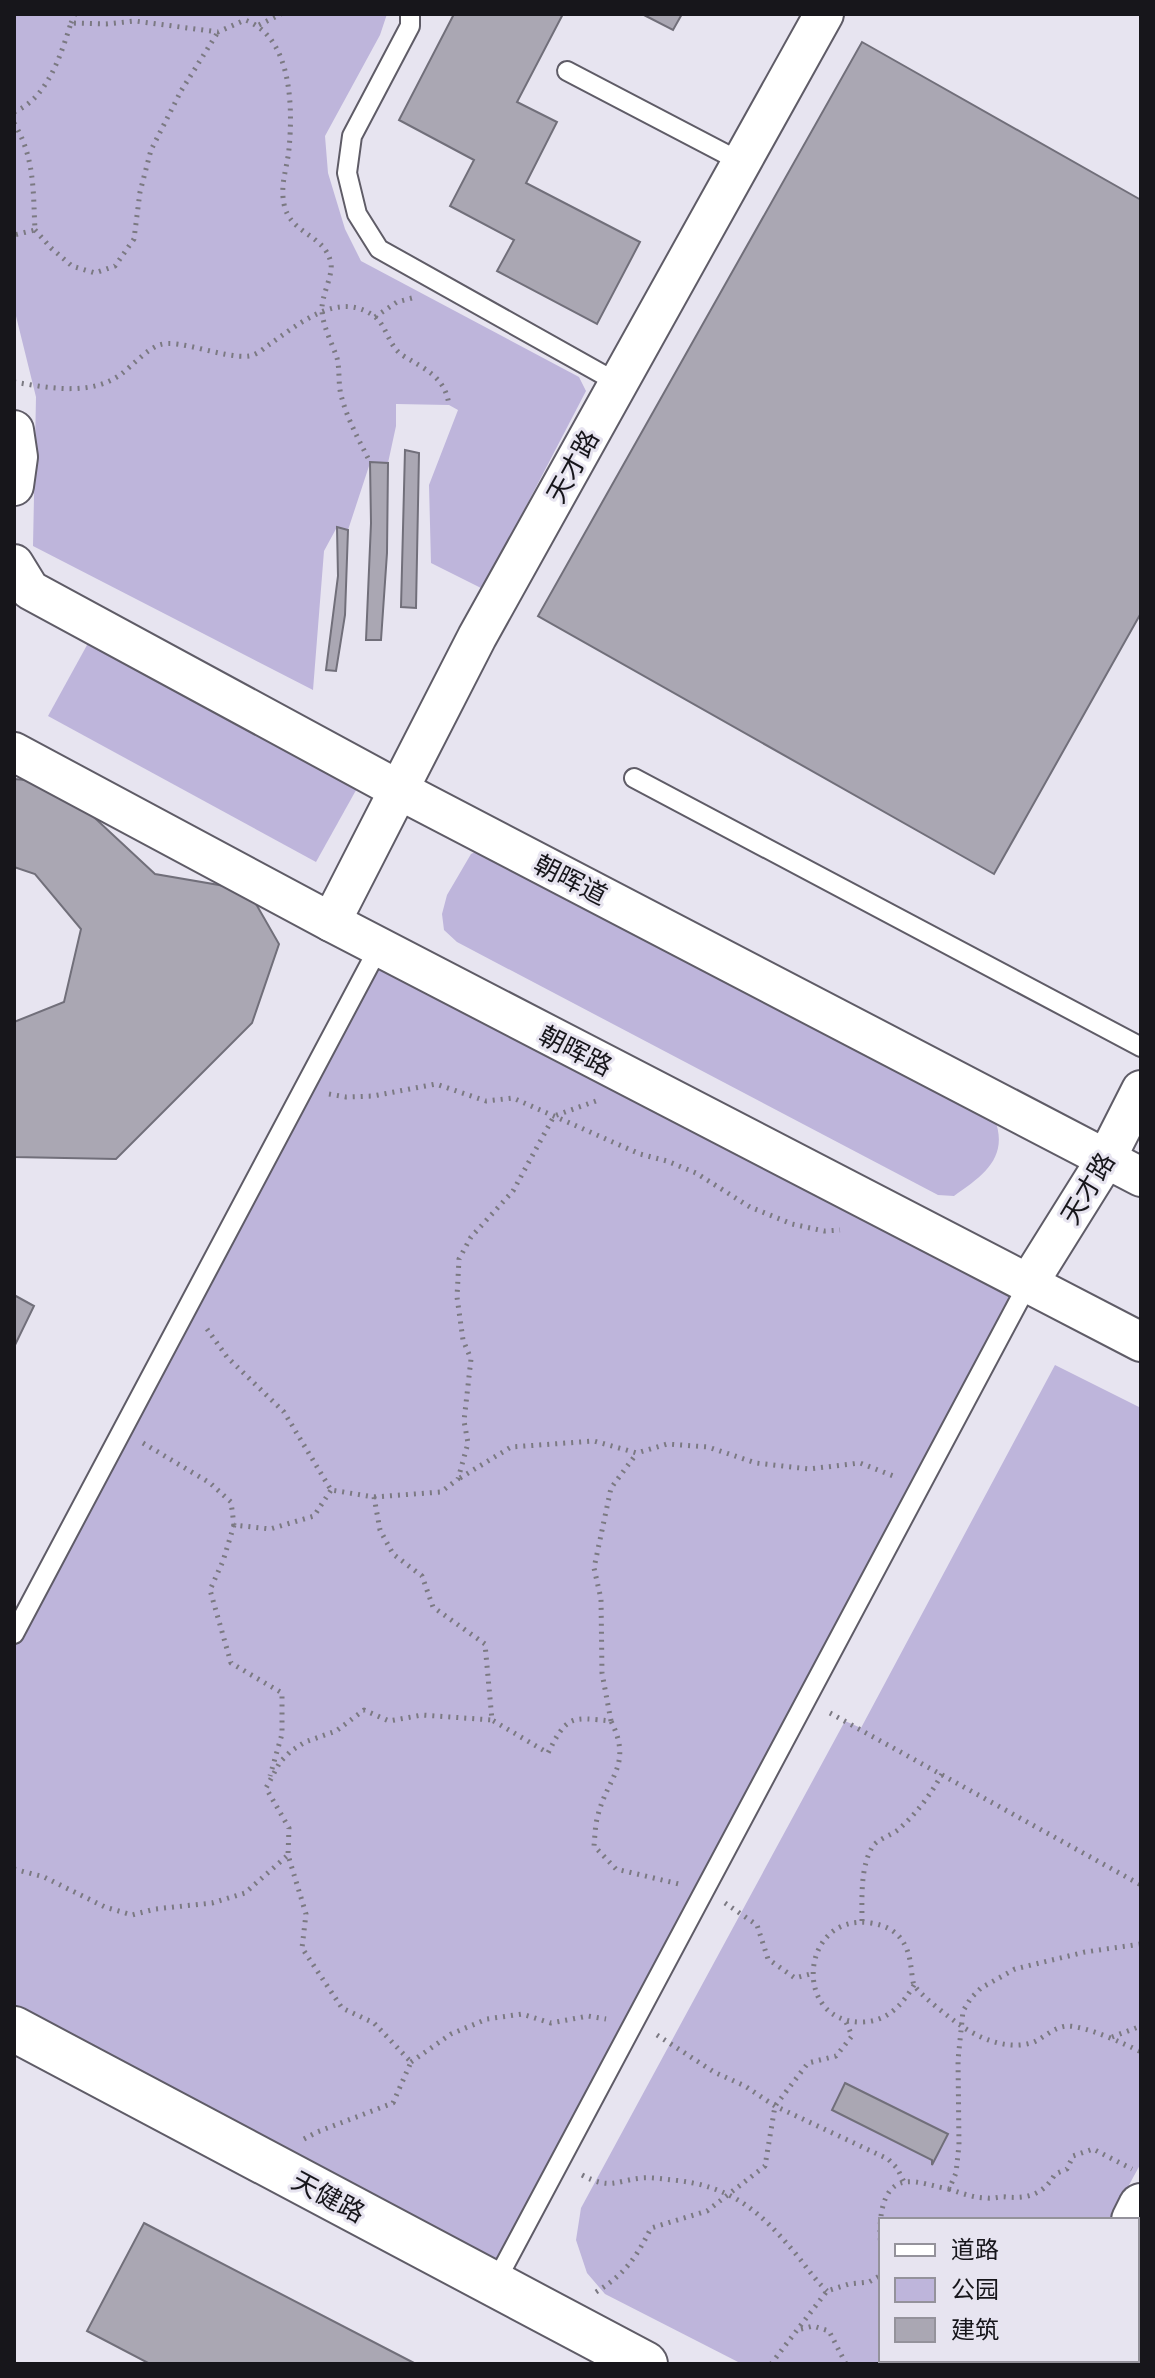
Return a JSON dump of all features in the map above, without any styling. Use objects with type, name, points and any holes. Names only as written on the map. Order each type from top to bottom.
[{"type":"street","name":"天才路","points":[[331,922],[477,637],[824,14]]},
{"type":"street","points":[[14,430],[18,457],[14,486]]},
{"type":"street","name":"朝晖道","points":[[14,564],[30,590],[399,790],[1141,1177]]},
{"type":"street","name":"朝晖路","points":[[14,752],[331,922],[1141,1342]]},
{"type":"street","name":"天才路","points":[[1028,1284],[1106,1159],[1141,1090]]},
{"type":"street","name":"天健路","points":[[14,2029],[645,2364]]},
{"type":"lane","points":[[410,14],[410,26],[352,136],[347,173],[357,214],[379,249],[618,383]]},
{"type":"lane","points":[[567,71],[741,162]]},
{"type":"lane","points":[[634,778],[1141,1047]]},
{"type":"lane","points":[[14,1634],[379,947]]},
{"type":"lane","points":[[494,2284],[1028,1284]]},
{"type":"path","points":[[14,112],[25,107],[47,83],[75,14]]},
{"type":"path","points":[[259,25],[281,14]]},
{"type":"path","points":[[71,23],[135,21],[218,32],[245,20],[259,25],[280,53],[286,77],[290,123],[289,150],[281,184],[285,209],[300,229],[325,247],[332,267],[322,310],[338,362],[341,393],[352,429],[370,462]]},
{"type":"path","points":[[14,123],[33,171],[35,230],[72,266],[95,273],[115,266],[134,239],[140,192],[151,150],[181,91],[218,32]]},
{"type":"path","points":[[14,235],[35,230]]},
{"type":"path","points":[[14,382],[84,388],[110,382],[160,345],[181,345],[221,355],[253,356],[322,310],[342,306],[359,309],[375,317],[394,349],[428,369],[437,378],[447,391],[449,405]]},
{"type":"path","points":[[304,1089],[346,1097],[373,1096],[436,1084],[486,1101],[513,1098],[640,1154],[696,1173],[750,1207],[792,1224],[824,1231],[846,1229]]},
{"type":"path","points":[[458,1479],[468,1443],[464,1421],[471,1359],[463,1340],[457,1297],[459,1259],[471,1237],[513,1191],[554,1116],[616,1093],[651,1089]]},
{"type":"path","points":[[190,1304],[227,1357],[284,1412],[331,1490],[374,1497],[441,1492],[511,1447],[594,1441],[637,1453],[667,1444],[708,1447],[756,1463],[809,1469],[860,1463],[919,1486]]},
{"type":"path","points":[[122,1431],[210,1483],[231,1502],[234,1525],[210,1590],[221,1638],[231,1663],[282,1693],[282,1734],[266,1788],[289,1828],[288,1855],[306,1914],[302,1948],[342,2008],[374,2023],[411,2062]]},
{"type":"path","points":[[637,1453],[611,1488],[594,1568],[601,1599],[602,1673],[611,1721],[621,1741],[616,1776],[598,1814],[594,1846],[616,1869],[704,1890],[757,1925],[768,1959],[777,1966],[795,1978],[814,1973]]},
{"type":"path","points":[[234,1525],[270,1529],[314,1516],[331,1490]]},
{"type":"path","points":[[374,1497],[380,1530],[393,1554],[422,1576],[433,1607],[485,1644],[492,1720]]},
{"type":"path","points":[[805,1699],[1141,1885]]},
{"type":"path","points":[[266,1788],[280,1762],[291,1751],[305,1742],[336,1731],[364,1710],[389,1721],[422,1715],[492,1720],[548,1753],[561,1727],[578,1717],[611,1721]]},
{"type":"path","points":[[862,1921],[865,1876],[874,1844],[901,1828],[931,1794],[942,1774]]},
{"type":"path","points":[[14,1869],[44,1877],[105,1907],[132,1915],[155,1909],[212,1903],[245,1893],[288,1855]]},
{"type":"path","points":[[914,1985],[898,2008],[882,2019],[846,2022],[828,2013],[816,1993],[815,1956],[834,1928],[850,1922],[880,1924],[902,1937],[908,1946],[914,1985],[962,2027],[995,2042],[1017,2046],[1036,2041],[1067,2026],[1112,2038],[1141,2052]]},
{"type":"path","points":[[949,2189],[956,2173],[959,2145],[958,2060],[963,2011],[971,1998],[981,1988],[1015,1969],[1085,1952],[1141,1944]]},
{"type":"path","points":[[266,2162],[317,2132],[393,2103],[411,2062],[451,2034],[487,2019],[522,2014],[551,2023],[588,2016],[633,2024],[664,2038],[714,2072],[745,2086],[775,2106],[888,2159],[904,2182]]},
{"type":"path","points":[[563,2320],[584,2300],[618,2278],[637,2256],[651,2228],[707,2211],[765,2166],[775,2106],[808,2063],[836,2056],[852,2036],[846,2022]]},
{"type":"path","points":[[1112,2038],[1141,2026]]},
{"type":"path","points":[[879,2218],[892,2189],[904,2182],[949,2189],[974,2197],[1004,2196],[1018,2200],[1032,2196],[1050,2183],[1055,2174],[1067,2169],[1073,2156],[1093,2149],[1141,2175]]},
{"type":"path","points":[[559,2163],[587,2178],[614,2185],[642,2178],[675,2180],[704,2185],[726,2194],[754,2208],[827,2291]]},
{"type":"path","points":[[771,2364],[827,2291],[869,2282],[879,2276]]},
{"type":"path","points":[[799,2330],[813,2326],[829,2331],[846,2364]]},
{"type":"green space","points":[[14,14],[387,14],[380,35],[325,136],[328,173],[345,229],[361,261],[579,377],[586,391],[483,589],[431,563],[429,485],[458,410],[449,405],[396,404],[396,426],[388,463],[370,463],[348,530],[337,527],[324,551],[313,690],[33,546],[36,397],[14,308]]},
{"type":"green space","points":[[92,636],[360,783],[316,862],[48,716]]},
{"type":"green space","points":[[485,847],[994,1117],[999,1143],[991,1164],[954,1196],[938,1195],[457,942],[444,930],[442,914],[447,895],[471,854]]},
{"type":"green space","points":[[379,947],[1028,1284],[494,2284],[14,2029],[14,1634]]},
{"type":"green space","points":[[1055,1365],[1141,1408],[1141,2163],[1111,2218],[879,2218],[879,2362],[1032,2364],[742,2364],[605,2294],[587,2273],[576,2240],[581,2208],[845,1721],[861,1728]]},
{"type":"building","points":[[454,14],[563,14],[517,102],[557,122],[526,183],[640,242],[597,324],[497,271],[514,240],[450,206],[474,160],[399,120]]},
{"type":"building","points":[[642,14],[682,14],[673,30]]},
{"type":"building","points":[[862,42],[1141,200],[1141,613],[994,874],[538,616]]},
{"type":"building","points":[[405,450],[419,453],[416,608],[401,607]]},
{"type":"building","points":[[370,462],[388,463],[387,553],[381,640],[366,640]]},
{"type":"building","points":[[337,527],[348,530],[345,615],[336,671],[326,670],[338,576]]},
{"type":"building","points":[[14,779],[26,780],[82,806],[155,874],[248,890],[279,944],[252,1023],[116,1159],[14,1157],[14,1022],[64,1002],[81,929],[35,874],[14,867]]},
{"type":"building","points":[[14,1295],[34,1306],[14,1347]]},
{"type":"building","points":[[845,2083],[948,2134],[932,2165],[932,2160],[832,2110]]},
{"type":"building","points":[[144,2223],[416,2364],[150,2364],[87,2331]]}]
